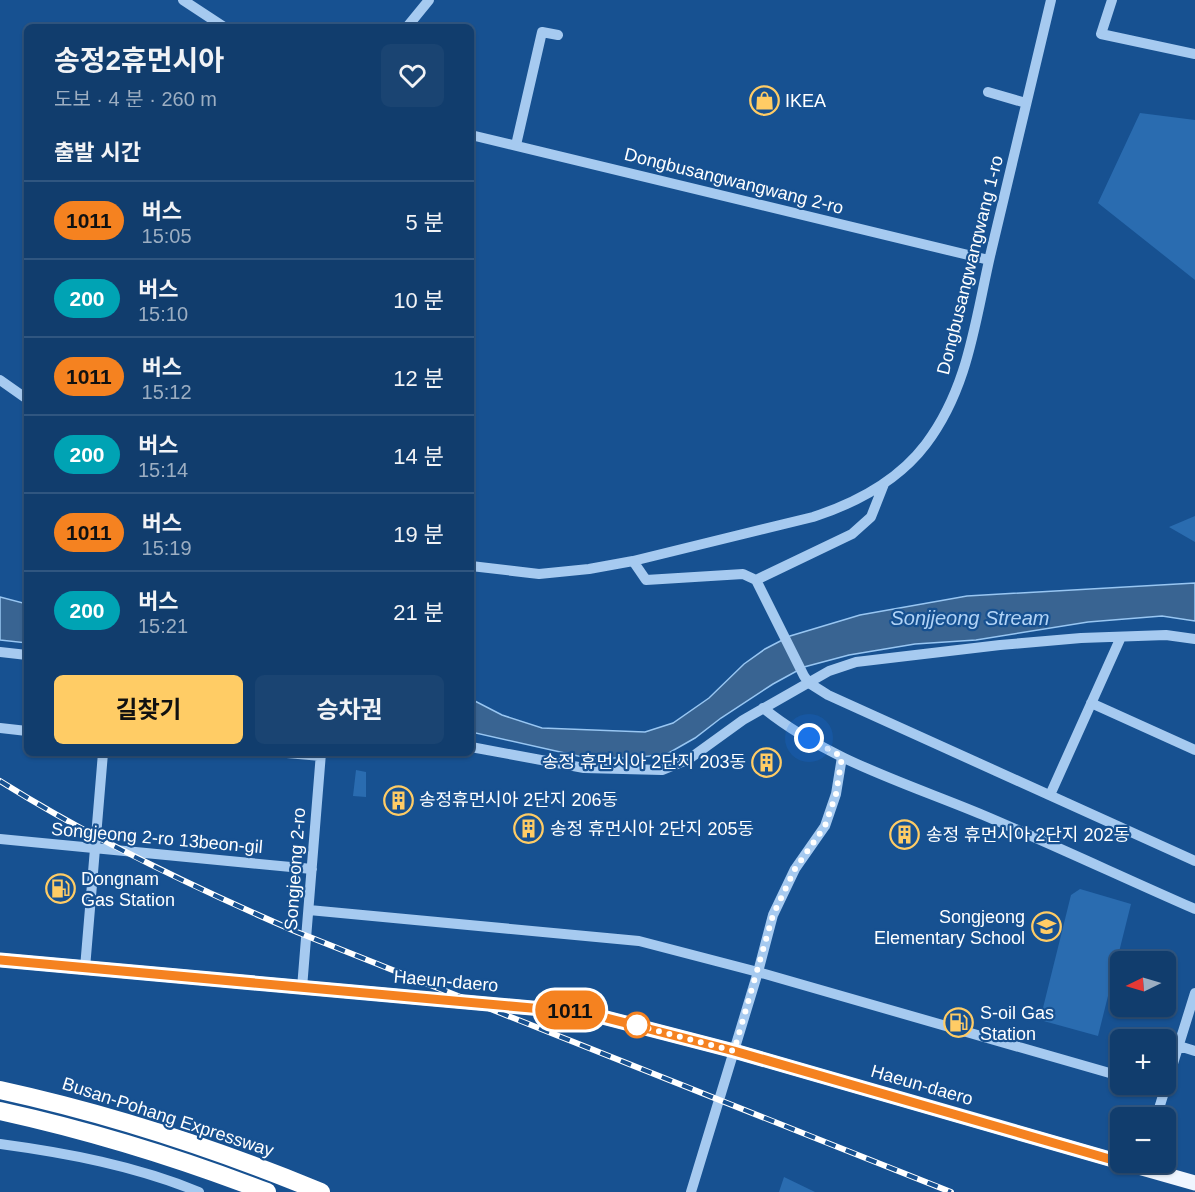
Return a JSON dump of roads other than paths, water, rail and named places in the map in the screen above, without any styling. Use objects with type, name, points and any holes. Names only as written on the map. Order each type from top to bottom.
[{"type":"highway","name":"Busan-Pohang Expressway","points":[[0,1090],[58,1103],[148,1129],[222,1154],[321,1192]]},
{"type":"highway","name":"Busan-Pohang Expressway","points":[[0,1111],[63,1125],[139,1146],[267,1192]]},
{"type":"main road","name":"Haeun-daero","points":[[0,960],[587,1013],[734,1051],[1110,1159]]},
{"type":"main road","name":"Haeun-daero","points":[[1164,1173],[1195,1184]]},
{"type":"street","points":[[183,0],[219,24]]},
{"type":"street","points":[[409,24],[429,0]]},
{"type":"street","name":"Dongbusangwangwang 1-ro","points":[[474,566],[540,574],[589,569],[633,561],[822,514],[839,508],[884,484],[925,446],[946,413],[963,375],[978,320],[989,260],[1051,0]]},
{"type":"street","points":[[1112,0],[1101,34],[1195,54]]},
{"type":"street","points":[[516,145],[542,32],[558,35]]},
{"type":"street","points":[[988,92],[1026,103]]},
{"type":"street","name":"Dongbusangwangwang 2-ro","points":[[474,136],[989,260]]},
{"type":"street","points":[[0,380],[24,397]]},
{"type":"street","points":[[756,580],[852,534],[871,517],[884,484]]},
{"type":"street","points":[[633,561],[646,580],[743,574],[756,580],[806,680],[828,695],[1195,861]]},
{"type":"street","points":[[474,748],[584,768],[662,770],[689,759],[743,720],[806,680],[856,662],[1000,645],[1166,635],[1195,639]]},
{"type":"street","points":[[1050,795],[1120,637]]},
{"type":"street","points":[[0,651],[24,655]]},
{"type":"street","points":[[1091,703],[1195,750]]},
{"type":"street","points":[[763,708],[775,718],[842,757],[983,815],[1195,909]]},
{"type":"street","points":[[0,728],[24,731]]},
{"type":"street","points":[[85,968],[103,756]]},
{"type":"street","name":"Songjeong 2-ro","points":[[302,988],[321,756]]},
{"type":"street","points":[[691,1192],[773,915],[786,885],[825,826],[836,794],[842,757]]},
{"type":"street","name":"Songjeong 2-ro 13beon-gil","points":[[0,840],[312,869]]},
{"type":"street","points":[[309,910],[639,941],[758,972],[1110,1073]]},
{"type":"street","points":[[1176,1056],[1195,993]]},
{"type":"street","points":[[1179,1046],[1195,1051]]},
{"type":"street","points":[[0,1144],[34,1148],[107,1163],[200,1192]]},
{"type":"water","name":"Sonjjeong Stream","points":[[1195,583],[1195,621],[1162,616],[1088,622],[976,640],[915,644],[849,655],[804,667],[773,684],[695,738],[667,754],[632,758],[587,758],[474,733],[474,701],[502,715],[542,728],[645,732],[673,723],[709,698],[744,664],[765,649],[790,636],[860,615],[967,596]]},
{"type":"water","points":[[0,597],[24,603],[24,643],[0,640]]},
{"type":"railway","points":[[0,781],[108,843],[297,932],[951,1192]]},
{"type":"place","name":"IKEA","points":[[764,101]]},
{"type":"place","name":"송정 휴먼시아 2단지 203동","points":[[767,762]]},
{"type":"place","name":"송정휴먼시아 2단지 206동","points":[[398,800]]},
{"type":"place","name":"송정 휴먼시아 2단지 205동","points":[[529,829]]},
{"type":"place","name":"송정 휴먼시아 2단지 202동","points":[[905,835]]},
{"type":"place","name":"Dongnam Gas Station","points":[[60,889]]},
{"type":"place","name":"Songjeong Elementary School","points":[[1046,927]]},
{"type":"place","name":"S-oil Gas Station","points":[[959,1023]]}]
